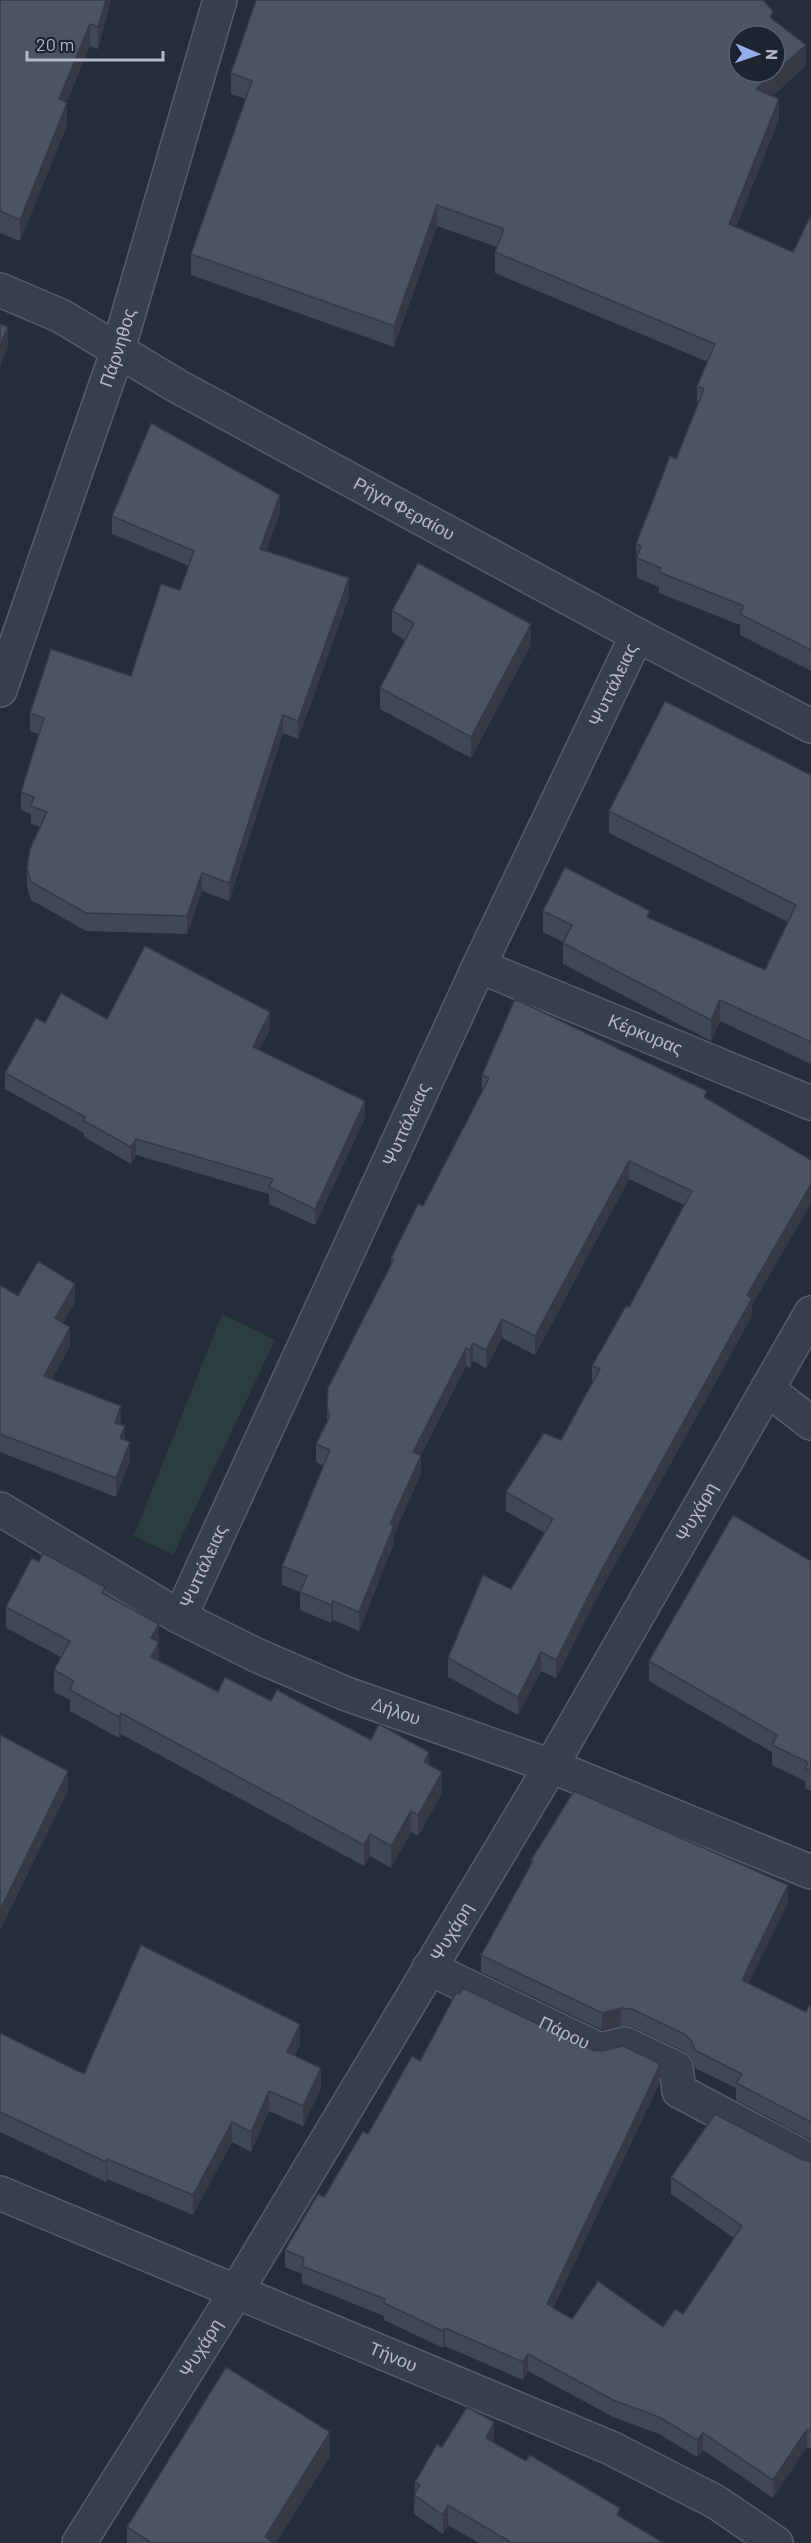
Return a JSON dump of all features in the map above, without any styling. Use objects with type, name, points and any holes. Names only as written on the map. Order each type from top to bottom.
[{"type":"street","name":"Πάρνηθος","points":[[0,690],[118,350],[220,0]]},
{"type":"street","name":"Ρήγα Φεραίου","points":[[0,290],[61,316],[177,386],[637,635],[811,726]]},
{"type":"street","name":"Ψυττάλειας","points":[[180,1617],[479,966],[637,635]]},
{"type":"street","name":"Κέρκυρας","points":[[479,966],[811,1103]]},
{"type":"street","name":"Ψυχάρη","points":[[79,2543],[236,2292],[551,1766],[811,1313]]},
{"type":"street","points":[[766,1389],[811,1423]]},
{"type":"street","name":"Δήλου","points":[[0,1509],[180,1617],[256,1655],[344,1693],[551,1766],[811,1872]]},
{"type":"street","name":"Πάρου","points":[[429,1968],[600,2049],[625,2044],[676,2068],[679,2091],[811,2161]]},
{"type":"street","name":"Τήνου","points":[[0,2193],[611,2448],[716,2502],[776,2543]]},
{"type":"shaded area","points":[[222,1314],[275,1340],[173,1555],[134,1536]]},
{"type":"building","points":[[0,0],[106,0],[98,27],[90,24],[59,99],[67,103],[20,220],[0,211]]},
{"type":"building","points":[[256,0],[763,0],[773,11],[770,17],[779,24],[727,24],[727,84],[762,84],[756,89],[779,99],[729,224],[793,252],[811,215],[811,650],[740,614],[744,606],[659,572],[661,568],[637,558],[641,546],[636,544],[670,456],[676,459],[704,389],[697,386],[715,344],[495,252],[504,229],[437,205],[394,326],[191,254],[252,81],[231,73]]},
{"type":"building","points":[[787,30],[806,45],[787,62]]},
{"type":"building","points":[[0,324],[8,327],[0,345]]},
{"type":"building","points":[[151,423],[280,495],[260,549],[349,578],[298,721],[283,715],[229,883],[202,873],[187,916],[86,913],[31,882],[27,869],[30,849],[47,812],[31,806],[34,797],[21,792],[44,718],[30,713],[51,649],[131,676],[161,584],[180,590],[194,551],[112,516]]},
{"type":"building","points":[[418,563],[531,624],[471,737],[380,688],[414,623],[392,611]]},
{"type":"building","points":[[665,701],[811,775],[811,1042],[720,1000],[711,1020],[563,943],[572,925],[543,911],[565,867],[650,911],[647,917],[765,970],[796,905],[609,811]]},
{"type":"building","points":[[145,946],[270,1012],[253,1047],[365,1101],[315,1209],[269,1187],[273,1179],[136,1139],[131,1147],[84,1121],[85,1117],[5,1073],[36,1018],[45,1023],[61,993],[107,1019]]},
{"type":"building","points":[[515,999],[707,1091],[704,1097],[811,1160],[811,1184],[747,1295],[752,1298],[601,1571],[556,1660],[541,1652],[518,1697],[448,1658],[483,1575],[511,1589],[553,1519],[506,1492],[544,1433],[561,1440],[600,1369],[592,1366],[626,1306],[629,1307],[692,1191],[629,1161],[535,1336],[502,1319],[486,1350],[473,1343],[470,1350],[466,1348],[413,1452],[421,1455],[390,1524],[394,1525],[359,1612],[333,1601],[331,1605],[300,1592],[307,1576],[282,1566],[330,1450],[316,1444],[330,1416],[327,1407],[328,1388],[394,1259],[391,1258],[418,1204],[423,1206],[489,1078],[482,1075]]},
{"type":"building","points":[[38,1261],[75,1284],[55,1318],[70,1327],[44,1376],[121,1406],[115,1423],[125,1426],[120,1438],[130,1442],[116,1478],[0,1434],[0,1285],[18,1296]]},
{"type":"building","points":[[733,1515],[811,1561],[811,1771],[805,1769],[808,1762],[772,1745],[777,1735],[649,1661]]},
{"type":"building","points":[[43,1553],[105,1587],[102,1593],[159,1624],[151,1638],[159,1642],[151,1657],[218,1692],[225,1677],[271,1701],[277,1690],[371,1740],[379,1724],[429,1752],[424,1762],[442,1772],[418,1815],[411,1811],[391,1846],[370,1834],[364,1845],[121,1713],[119,1717],[70,1690],[74,1681],[54,1670],[70,1641],[6,1607],[32,1558],[39,1562]]},
{"type":"building","points":[[0,1735],[68,1771],[0,1910]]},
{"type":"building","points":[[574,1791],[788,1885],[742,1980],[806,2012],[809,2005],[811,2006],[811,2122],[736,2083],[742,2074],[695,2050],[691,2040],[684,2034],[632,2009],[621,2008],[602,2013],[481,1955],[533,1861],[531,1860]]},
{"type":"building","points":[[141,1945],[300,2024],[287,2052],[321,2068],[303,2106],[269,2091],[251,2132],[232,2122],[193,2195],[107,2159],[106,2162],[0,2112],[0,2033],[84,2074]]},
{"type":"building","points":[[463,1988],[592,2050],[602,2051],[623,2046],[659,2063],[547,2304],[572,2319],[598,2281],[663,2327],[675,2309],[683,2314],[742,2226],[671,2177],[715,2114],[811,2162],[811,2432],[807,2429],[773,2480],[703,2433],[697,2440],[659,2417],[613,2400],[528,2354],[523,2362],[445,2328],[443,2331],[384,2303],[385,2299],[302,2266],[304,2258],[285,2250],[318,2194],[324,2197],[363,2131],[368,2134],[412,2056],[420,2061],[456,1993],[460,1994]]},
{"type":"building","points":[[226,2367],[330,2432],[265,2537],[275,2543],[152,2543],[127,2527]]},
{"type":"building","points":[[467,2407],[494,2422],[486,2438],[526,2461],[530,2455],[620,2508],[617,2515],[664,2543],[512,2543],[448,2505],[443,2515],[414,2495],[420,2485],[415,2482],[437,2444],[442,2447]]}]
